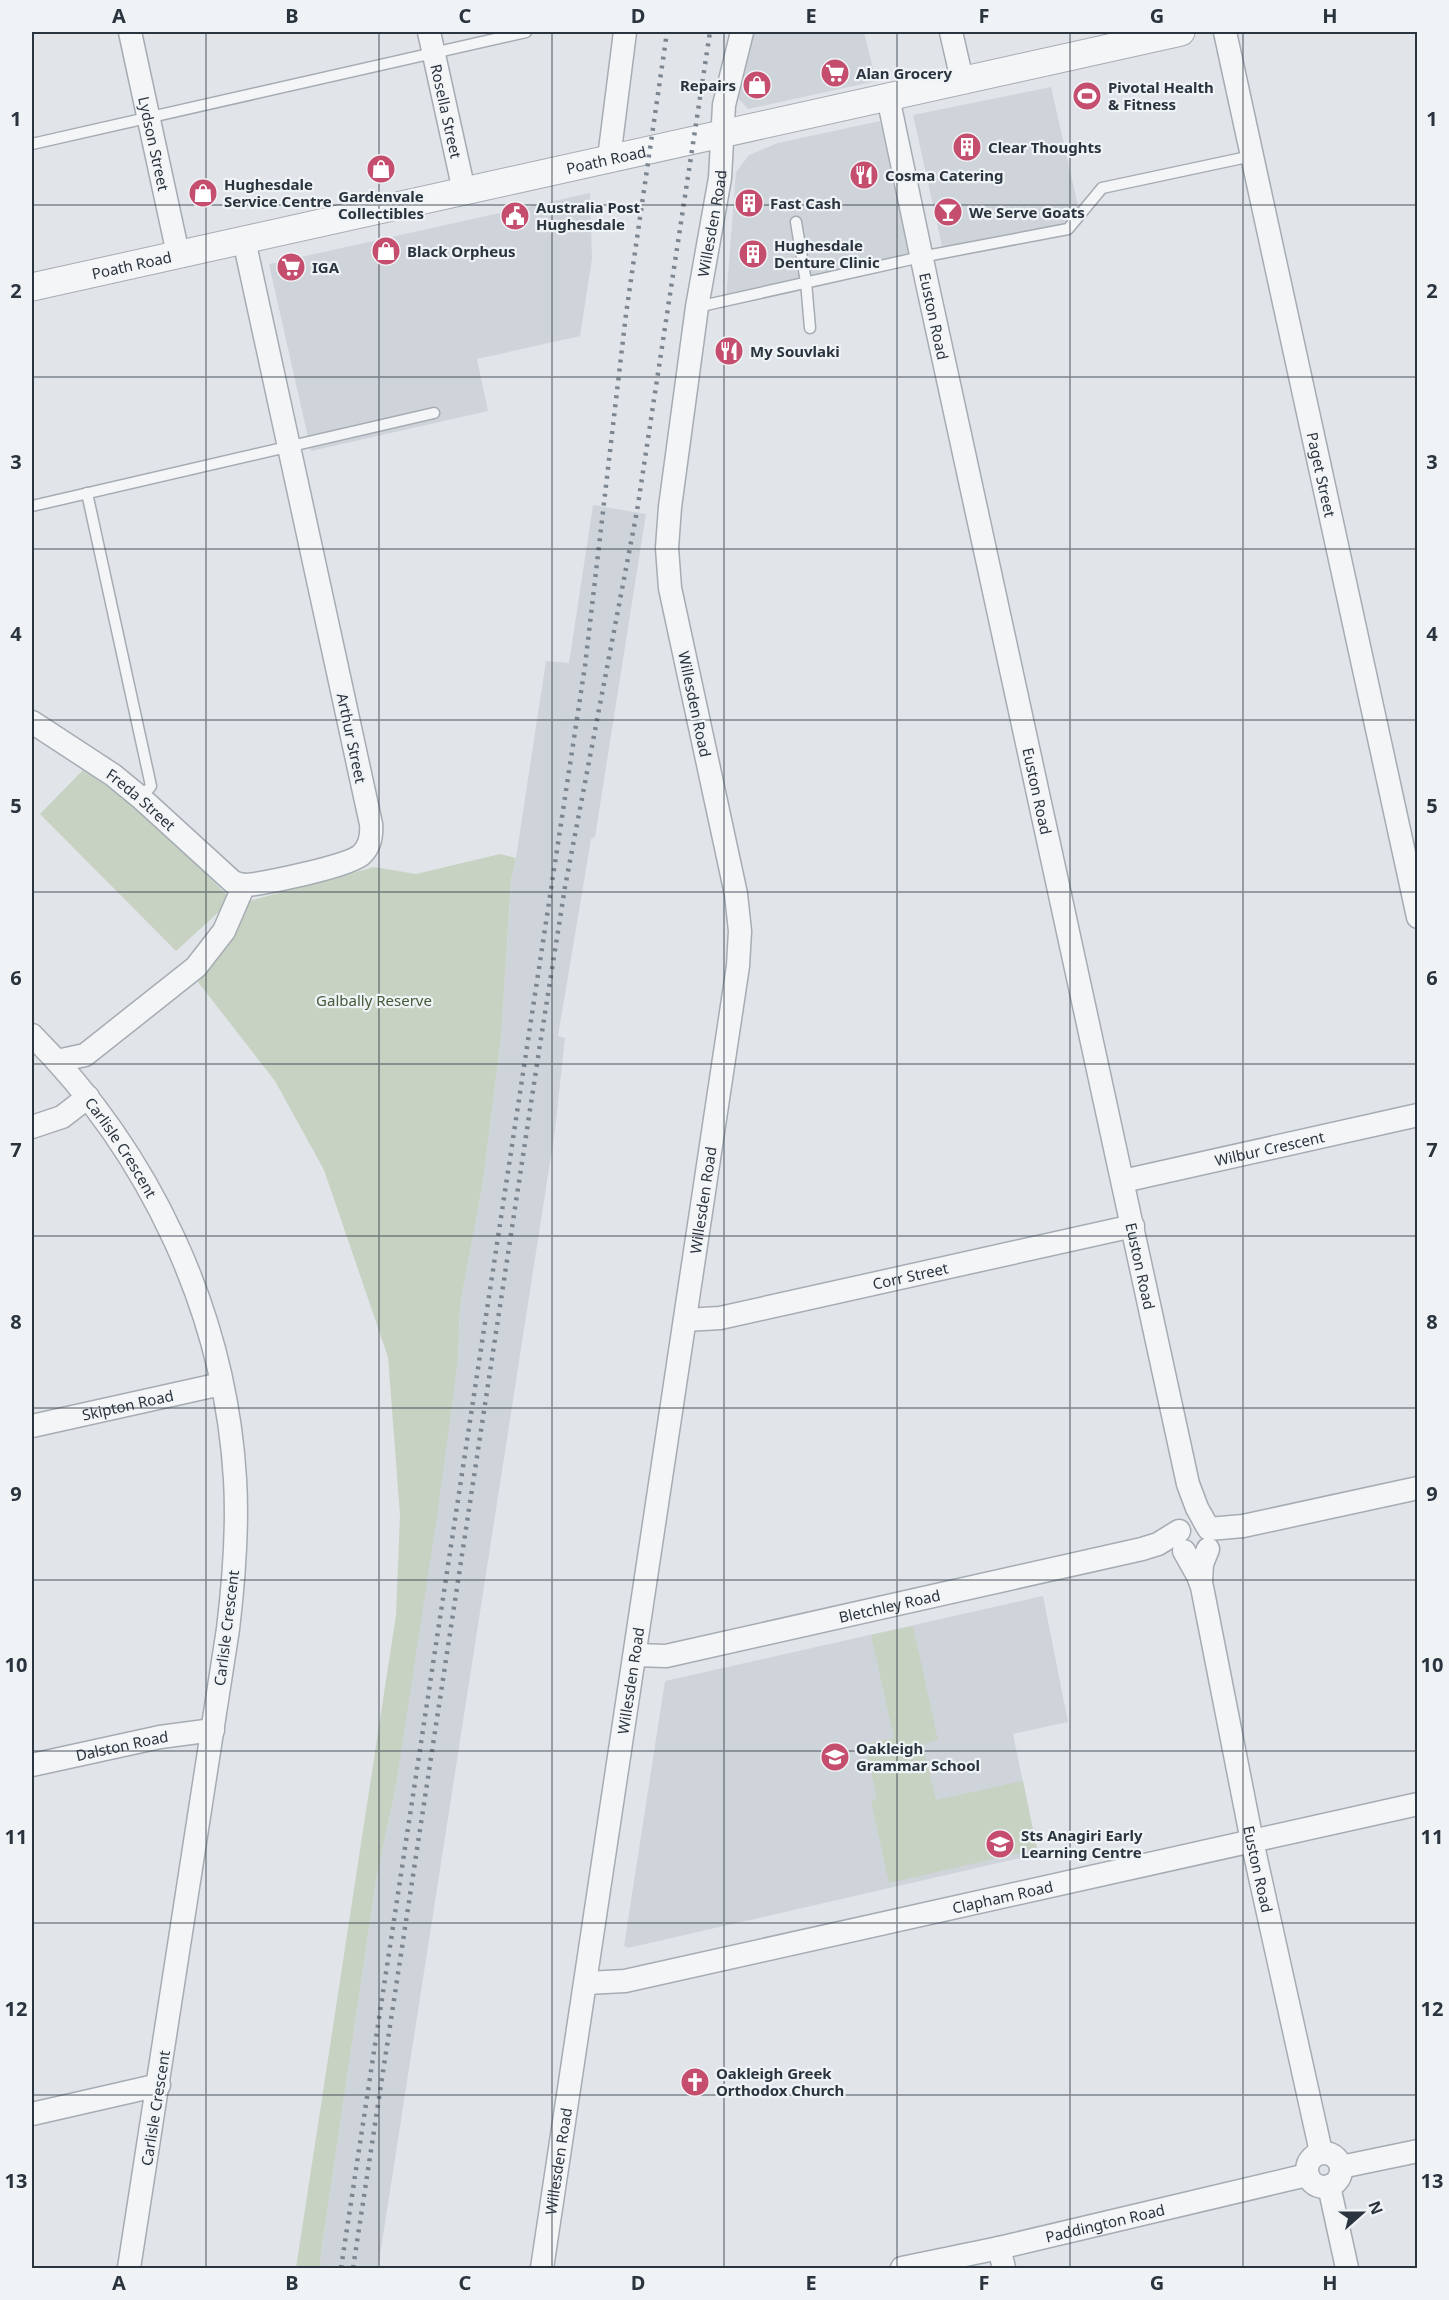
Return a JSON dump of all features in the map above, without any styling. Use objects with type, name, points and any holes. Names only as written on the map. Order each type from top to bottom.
[{"type":"street","name":"Lydson Street","points":[[130,32],[178,254]]},
{"type":"street","points":[[609,158],[626,32]]},
{"type":"street","name":"Willesden Road","points":[[542,2268],[736,978],[740,931],[736,894],[670,588],[667,548],[670,507],[697,307],[720,178],[723,105],[742,32]]},
{"type":"street","points":[[951,32],[962,80]]},
{"type":"street","name":"Poath Road","points":[[32,287],[1181,32]]},
{"type":"street","name":"Paget Street","points":[[1225,32],[1418,917]]},
{"type":"street","name":"Rosella Street","points":[[431,42],[464,190]]},
{"type":"street","name":"Euston Road","points":[[888,96],[1188,1484],[1208,1537],[1202,1564],[1202,1587]]},
{"type":"street","name":"Arthur Street","points":[[243,240],[372,833],[364,852],[348,862],[244,885]]},
{"type":"street","name":"Freda Street","points":[[32,722],[113,775],[233,882],[244,885]]},
{"type":"street","points":[[57,1061],[85,1055],[196,967],[225,931],[244,885]]},
{"type":"street","name":"Carlisle Crescent","points":[[32,1035],[88,1097],[128,1154],[177,1245],[207,1323],[232,1448],[236,1525],[233,1586],[159,2085],[129,2268]]},
{"type":"street","points":[[32,1127],[62,1117],[88,1097]]},
{"type":"street","name":"Wilbur Crescent","points":[[1123,1181],[1418,1115]]},
{"type":"street","name":"Corr Street","points":[[685,1320],[720,1318],[1133,1226]]},
{"type":"street","name":"Skipton Road","points":[[32,1426],[221,1384]]},
{"type":"street","name":"Euston Road","points":[[1188,1484],[1188,1509],[1181,1540],[1202,1587],[1252,1841],[1321,2152]]},
{"type":"street","points":[[1208,1537],[1198,1521],[1193,1521],[1181,1540],[1189,1554],[1199,1554],[1208,1537],[1244,1526],[1418,1488]]},
{"type":"street","name":"Bletchley Road","points":[[635,1655],[666,1656],[1142,1549],[1166,1546],[1181,1540]]},
{"type":"street","name":"Dalston Road","points":[[32,1765],[160,1737],[213,1730]]},
{"type":"street","name":"Clapham Road","points":[[586,1983],[625,1982],[1418,1804]]},
{"type":"street","points":[[32,2114],[159,2085]]},
{"type":"street","points":[[1341,2167],[1418,2151]]},
{"type":"street","points":[[1321,2152],[1337,2157],[1341,2167],[1340,2177],[1329,2186],[1314,2184],[1308,2175],[1307,2169],[1311,2158],[1321,2152]]},
{"type":"street","name":"Paddington Road","points":[[902,2268],[1002,2258],[1308,2175]]},
{"type":"street","points":[[1329,2186],[1347,2268]]},
{"type":"lane","points":[[32,144],[149,117],[431,42],[526,32]]},
{"type":"lane","points":[[697,307],[921,257],[1068,228],[1102,188],[1252,156]]},
{"type":"lane","points":[[796,222],[806,282],[810,328]]},
{"type":"lane","points":[[32,506],[434,413]]},
{"type":"lane","points":[[87,493],[151,786],[141,798]]},
{"type":"shaded area","points":[[748,32],[864,32],[876,81],[748,109],[733,93]]},
{"type":"shaded area","points":[[1051,87],[1082,224],[944,255],[913,115]]},
{"type":"shaded area","points":[[880,121],[910,257],[726,300],[736,172],[749,155],[778,143]]},
{"type":"shaded area","points":[[590,193],[592,259],[580,336],[477,359],[488,411],[311,451],[269,264]]},
{"type":"shaded area","points":[[593,505],[646,514],[595,837],[591,839],[558,1036],[565,1038],[555,1130],[378,2268],[322,2268],[320,2260],[376,1881],[396,1786],[458,1361],[460,1306],[483,1182],[501,1038],[511,880],[546,661],[569,663]]},
{"type":"shaded area","name":"Oakleigh Grammar School","points":[[1043,1596],[1068,1722],[1013,1734],[1038,1854],[628,1948],[624,1946],[665,1681]]},
{"type":"green space","points":[[84,769],[156,824],[232,900],[176,951],[40,814]]},
{"type":"green space","name":"Galbally Reserve","points":[[500,854],[516,858],[511,880],[501,1038],[483,1182],[460,1306],[458,1361],[437,1516],[396,1786],[376,1881],[320,2260],[322,2268],[296,2268],[396,1615],[400,1515],[388,1357],[324,1170],[275,1081],[198,982],[249,901],[374,867],[416,874]]},
{"type":"green space","points":[[913,1626],[938,1740],[923,1744],[936,1800],[1023,1781],[1037,1849],[889,1883],[871,1801],[877,1799],[865,1744],[894,1738],[871,1635]]},
{"type":"railway","points":[[341,2268],[585,666],[626,314],[667,32]]},
{"type":"railway","points":[[353,2268],[565,887],[637,511],[710,32]]},
{"type":"place","name":"Alan Grocery","points":[[835,73]]},
{"type":"place","name":"Repairs","points":[[757,85]]},
{"type":"place","name":"Pivotal Health & Fitness","points":[[1087,96]]},
{"type":"place","name":"Clear Thoughts","points":[[967,147]]},
{"type":"place","name":"Gardenvale Collectibles","points":[[381,169]]},
{"type":"place","name":"Cosma Catering","points":[[864,175]]},
{"type":"place","name":"Hughesdale Service Centre","points":[[203,193]]},
{"type":"place","name":"Fast Cash","points":[[749,203]]},
{"type":"place","name":"We Serve Goats","points":[[948,212]]},
{"type":"place","name":"Australia Post Hughesdale","points":[[515,216]]},
{"type":"place","name":"Black Orpheus","points":[[386,251]]},
{"type":"place","name":"Hughesdale Denture Clinic","points":[[753,254]]},
{"type":"place","name":"IGA","points":[[291,267]]},
{"type":"place","name":"My Souvlaki","points":[[729,351]]},
{"type":"place","name":"Oakleigh Grammar School","points":[[835,1757]]},
{"type":"place","name":"Sts Anagiri Early Learning Centre","points":[[1000,1844]]},
{"type":"place","name":"Oakleigh Greek Orthodox Church","points":[[695,2082]]}]
